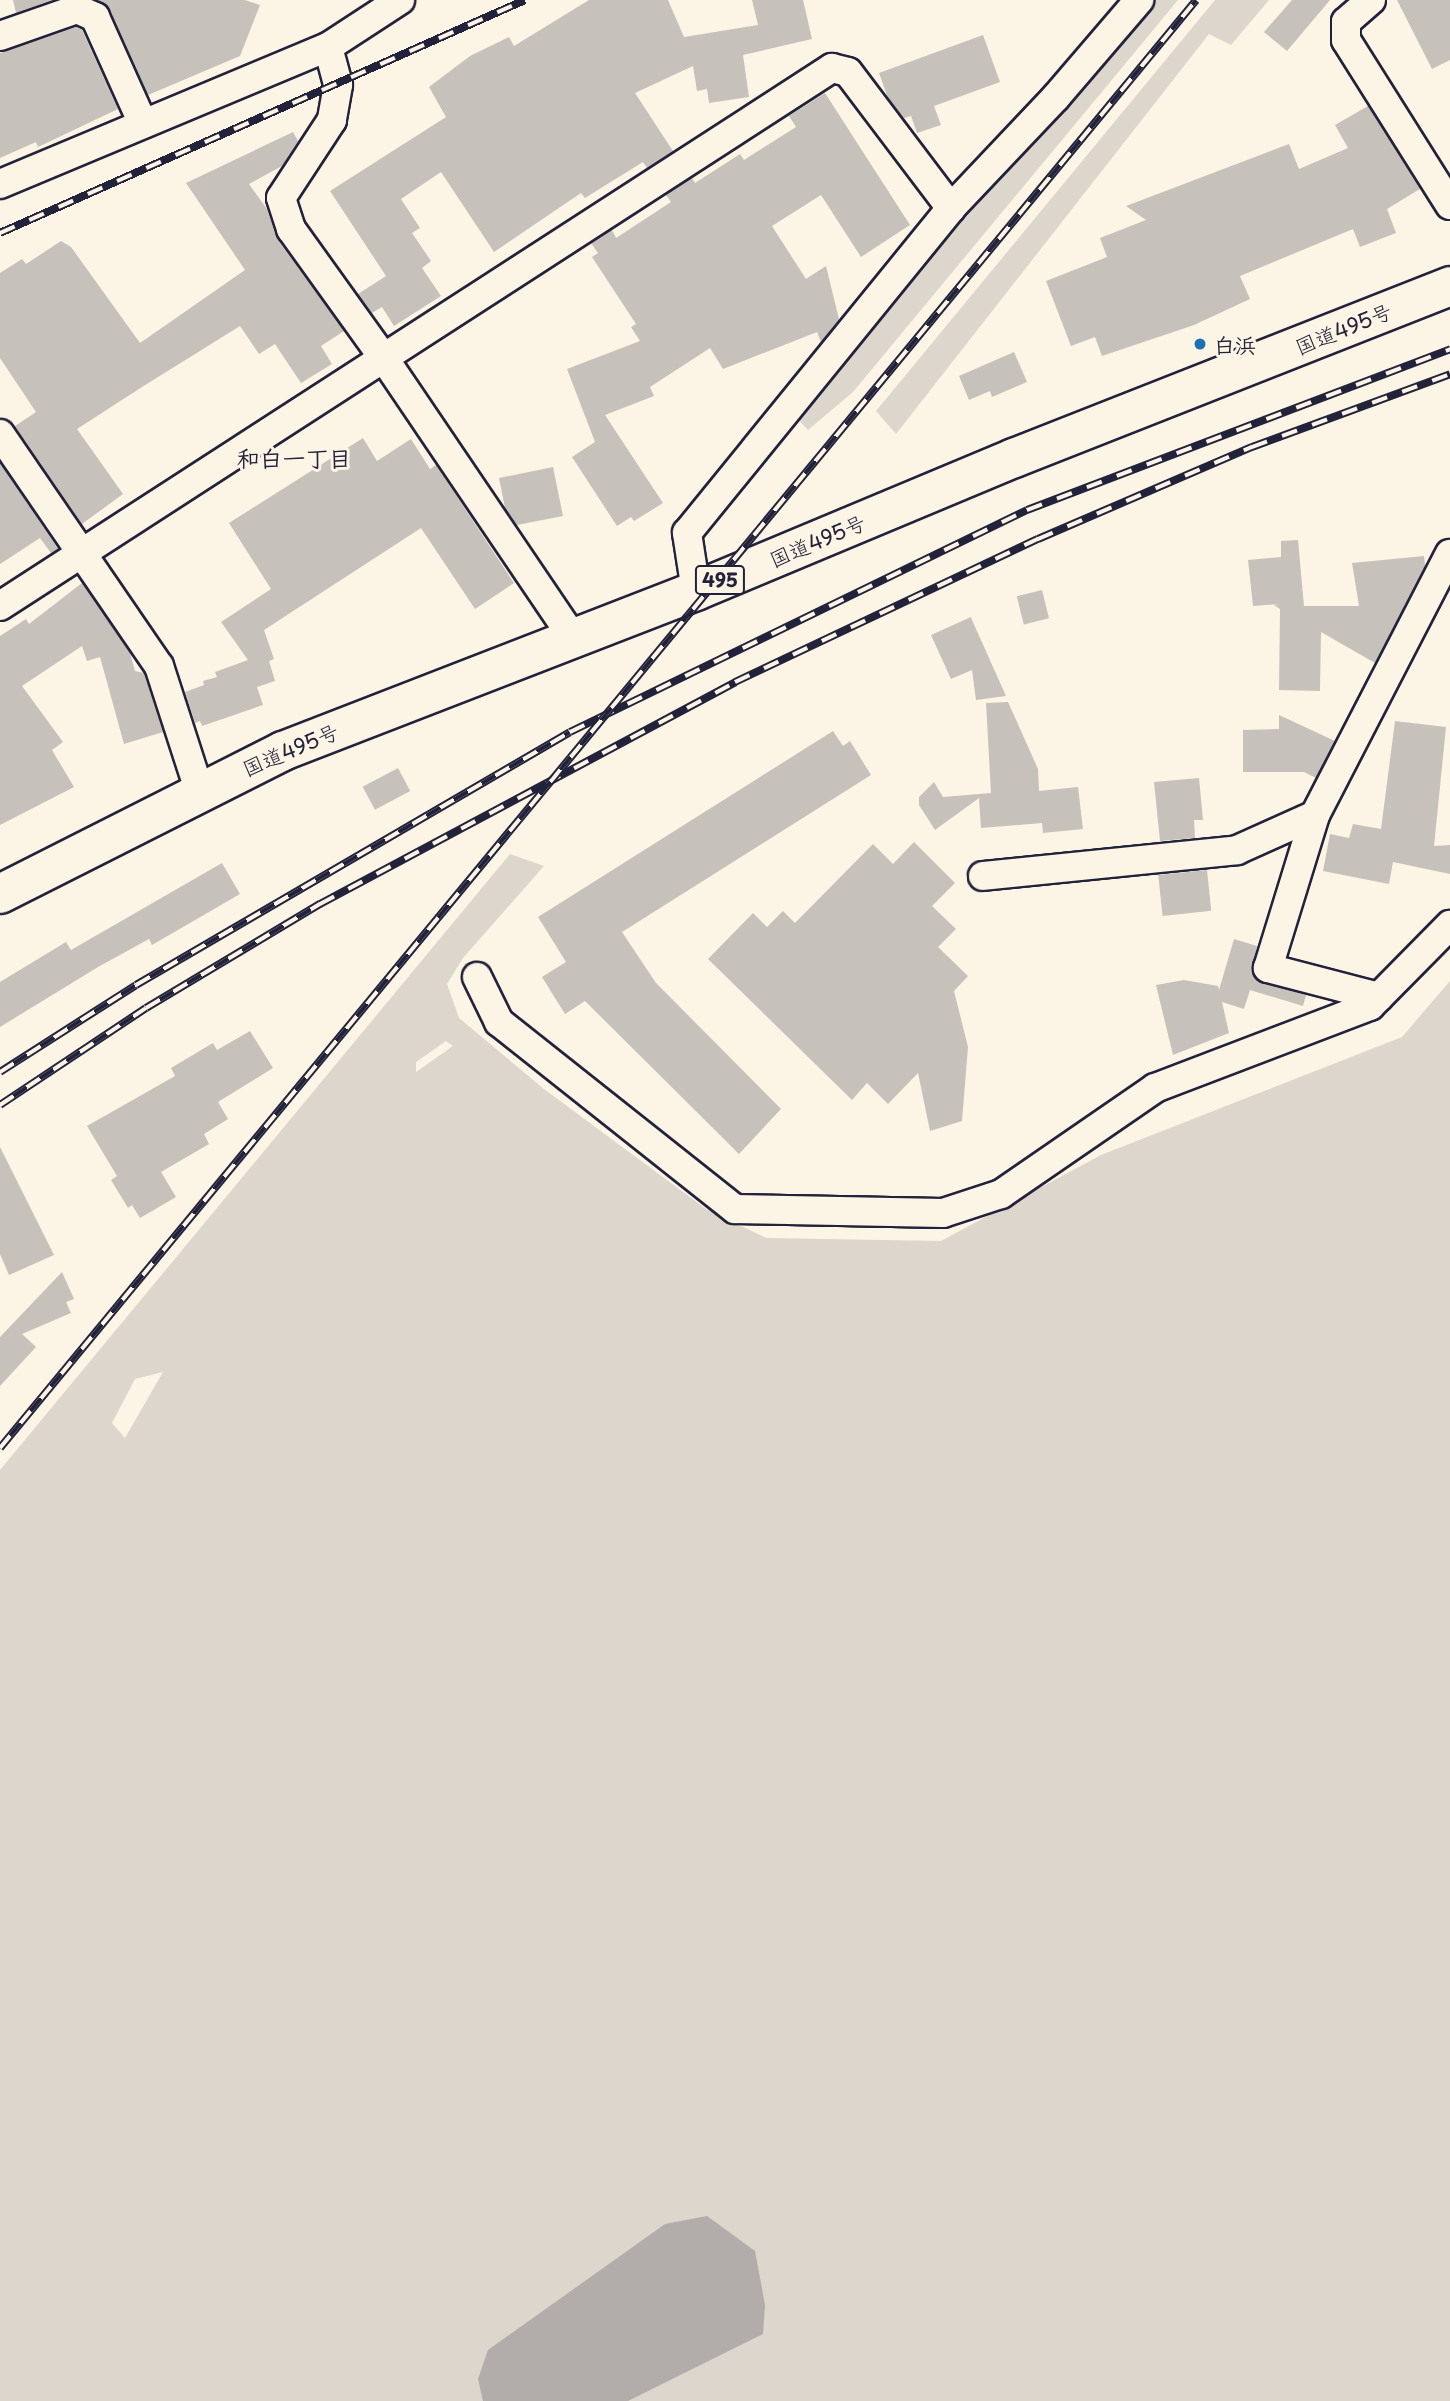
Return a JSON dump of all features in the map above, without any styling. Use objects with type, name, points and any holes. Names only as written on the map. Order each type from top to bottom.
[{"type":"highway","name":"国道495号","points":[[0,894],[199,790],[283,751],[696,591],[1014,458],[1450,286]]},
{"type":"street","points":[[0,184],[328,47],[400,0]]},
{"type":"street","points":[[696,591],[687,533],[951,208],[1056,97],[1139,0]]},
{"type":"street","points":[[1371,0],[1346,22],[1346,40],[1450,205]]},
{"type":"street","points":[[0,36],[77,9],[95,17],[143,124]]},
{"type":"street","points":[[328,47],[338,85],[332,120],[281,198],[290,229],[383,357],[573,638]]},
{"type":"street","points":[[0,606],[832,68],[848,72],[951,208]]},
{"type":"street","points":[[0,434],[84,550],[159,666],[199,790]]},
{"type":"street","points":[[1379,997],[1268,968],[1315,815],[1450,554]]},
{"type":"street","points":[[983,876],[1237,850],[1315,815]]},
{"type":"street","points":[[477,977],[499,1022],[735,1209],[943,1213],[1001,1194],[1155,1088],[1370,1006],[1450,925]]},
{"type":"shaded area","points":[[1149,0],[1178,0],[853,392],[808,430],[791,412],[953,232]]},
{"type":"shaded area","points":[[1215,0],[1269,0],[1231,45],[1209,34],[896,434],[876,411]]},
{"type":"shaded area","points":[[510,854],[544,866],[463,958],[447,984],[459,1018],[544,1089],[706,1209],[766,1238],[941,1241],[1101,1155],[1402,1037],[1450,981],[1450,2401],[0,2401],[0,1470]],"holes":[[[446,1041],[453,1046],[416,1072],[416,1062]],[[163,1372],[125,1438],[112,1423],[135,1379]]]},
{"type":"shaded area","points":[[707,2216],[755,2251],[765,2305],[763,2334],[628,2401],[483,2401],[478,2379],[488,2350],[665,2224]]},
{"type":"building","points":[[13,0],[52,0],[16,13]]},
{"type":"building","points":[[98,0],[245,0],[260,5],[240,56],[148,95],[110,10]]},
{"type":"building","points":[[589,0],[668,0],[684,37],[758,25],[752,0],[803,0],[812,39],[743,55],[749,97],[709,103],[707,89],[697,91],[693,66],[635,93],[673,151],[647,168],[643,162],[585,198],[581,193],[494,252],[441,172],[401,199],[420,228],[412,233],[431,261],[422,268],[441,296],[394,326],[382,307],[372,313],[358,294],[386,276],[330,191],[446,117],[429,87],[470,56],[509,37],[514,46]]},
{"type":"building","points":[[1292,0],[1330,0],[1287,51],[1264,32]]},
{"type":"building","points":[[1397,0],[1450,0],[1450,60],[1432,69]]},
{"type":"building","points":[[76,27],[82,30],[118,109],[38,147],[36,142],[0,158],[0,53]]},
{"type":"building","points":[[983,35],[1000,82],[934,106],[941,125],[917,133],[911,116],[904,118],[888,98],[879,73]]},
{"type":"building","points":[[825,93],[910,225],[861,257],[821,195],[772,226],[806,279],[826,266],[839,319],[821,342],[817,332],[723,369],[710,348],[650,387],[654,396],[605,415],[663,503],[634,521],[631,517],[617,526],[572,457],[595,442],[567,369],[640,341],[631,327],[636,324],[592,257],[598,253],[591,243],[612,230],[616,238],[671,202],[666,195],[692,178],[695,183],[740,154],[744,160],[796,127],[789,116]]},
{"type":"building","points":[[1368,106],[1420,189],[1387,209],[1396,233],[1360,247],[1353,229],[1240,276],[1250,299],[1194,325],[1102,356],[1095,337],[1071,346],[1046,281],[1107,257],[1100,238],[1146,220],[1126,206],[1289,144],[1299,169],[1348,148],[1335,125]]},
{"type":"building","points":[[293,132],[298,141],[282,166],[249,184],[267,209],[277,239],[344,331],[321,346],[332,364],[301,383],[275,344],[259,354],[240,326],[142,387],[77,429],[123,494],[82,524],[15,426],[36,412],[0,358],[0,273],[22,259],[26,264],[61,241],[71,247],[140,343],[245,270],[186,183]]},
{"type":"building","points":[[1014,352],[1027,382],[992,397],[990,391],[969,400],[959,376]]},
{"type":"building","points":[[363,438],[377,461],[411,439],[430,469],[436,465],[514,583],[475,609],[421,528],[264,630],[274,659],[269,661],[275,681],[257,687],[263,705],[202,726],[200,721],[195,723],[185,692],[204,685],[203,681],[217,677],[215,672],[248,660],[221,622],[271,589],[229,523]]},
{"type":"building","points":[[0,463],[58,549],[51,553],[40,538],[0,564]]},
{"type":"building","points":[[553,467],[563,516],[517,525],[505,508],[499,478]]},
{"type":"building","points":[[1298,540],[1304,606],[1359,606],[1352,563],[1424,556],[1425,566],[1375,663],[1321,632],[1320,691],[1279,690],[1280,609],[1274,605],[1280,604],[1253,606],[1248,560],[1281,557],[1281,541]]},
{"type":"building","points":[[82,583],[130,653],[135,671],[144,673],[163,732],[124,744],[100,657],[87,661],[82,646],[22,686],[63,742],[52,750],[74,787],[0,825],[0,636],[26,619],[29,624]]},
{"type":"building","points":[[1042,590],[1049,618],[1024,624],[1017,596]]},
{"type":"building","points":[[971,617],[1006,696],[976,700],[972,670],[951,679],[931,635]]},
{"type":"building","points":[[1008,702],[1038,769],[1039,791],[1078,787],[1083,829],[1043,833],[1042,823],[981,828],[979,798],[935,830],[919,805],[919,797],[934,782],[943,797],[991,793],[986,703]]},
{"type":"building","points":[[1279,715],[1335,741],[1316,778],[1304,772],[1243,772],[1243,730],[1279,729]]},
{"type":"building","points":[[1395,721],[1446,727],[1434,846],[1450,845],[1450,874],[1393,862],[1389,884],[1323,871],[1330,834],[1349,838],[1353,824],[1381,829]]},
{"type":"building","points":[[833,731],[843,746],[850,741],[871,775],[622,932],[656,983],[781,1109],[739,1154],[585,1001],[565,1014],[542,977],[566,962],[538,917]]},
{"type":"building","points":[[398,768],[410,791],[375,810],[363,787]]},
{"type":"building","points":[[1199,778],[1203,820],[1194,820],[1195,838],[1160,841],[1154,782]]},
{"type":"building","points":[[914,842],[955,883],[932,906],[956,929],[938,947],[968,976],[954,991],[968,1047],[962,1121],[930,1131],[918,1073],[888,1104],[867,1083],[852,1100],[708,959],[753,913],[767,927],[783,911],[795,923],[873,844],[893,864]]},
{"type":"building","points":[[222,863],[240,894],[152,945],[149,939],[98,967],[0,1027],[0,982],[66,942],[71,950]]},
{"type":"building","points":[[1207,870],[1211,911],[1163,916],[1158,875]]},
{"type":"building","points":[[1234,939],[1257,946],[1252,971],[1257,980],[1306,995],[1303,1006],[1250,990],[1244,1009],[1222,1002],[1229,1033],[1173,1055],[1156,985],[1184,980],[1218,986],[1219,990]]},
{"type":"building","points":[[250,1031],[273,1068],[218,1102],[228,1119],[204,1134],[209,1144],[161,1172],[176,1197],[140,1218],[132,1205],[128,1208],[111,1180],[117,1176],[87,1126],[175,1076],[171,1068],[213,1043],[217,1050]]},
{"type":"building","points":[[0,1147],[54,1255],[9,1275],[0,1254]]},
{"type":"building","points":[[62,1272],[74,1299],[66,1302],[71,1313],[22,1334],[36,1347],[0,1386],[0,1337]]},
{"type":"railway","points":[[0,233],[525,0]]},
{"type":"railway","points":[[0,1448],[1196,0]]},
{"type":"railway","points":[[0,1072],[136,985],[570,732],[1027,510],[1450,349]]},
{"type":"railway","points":[[0,1105],[146,1008],[320,904],[735,682],[1038,539],[1252,447],[1450,374]]},
{"type":"place","name":"白浜","points":[[1200,344]]},
{"type":"district","name":"和白一丁目","points":[[294,458]]}]
